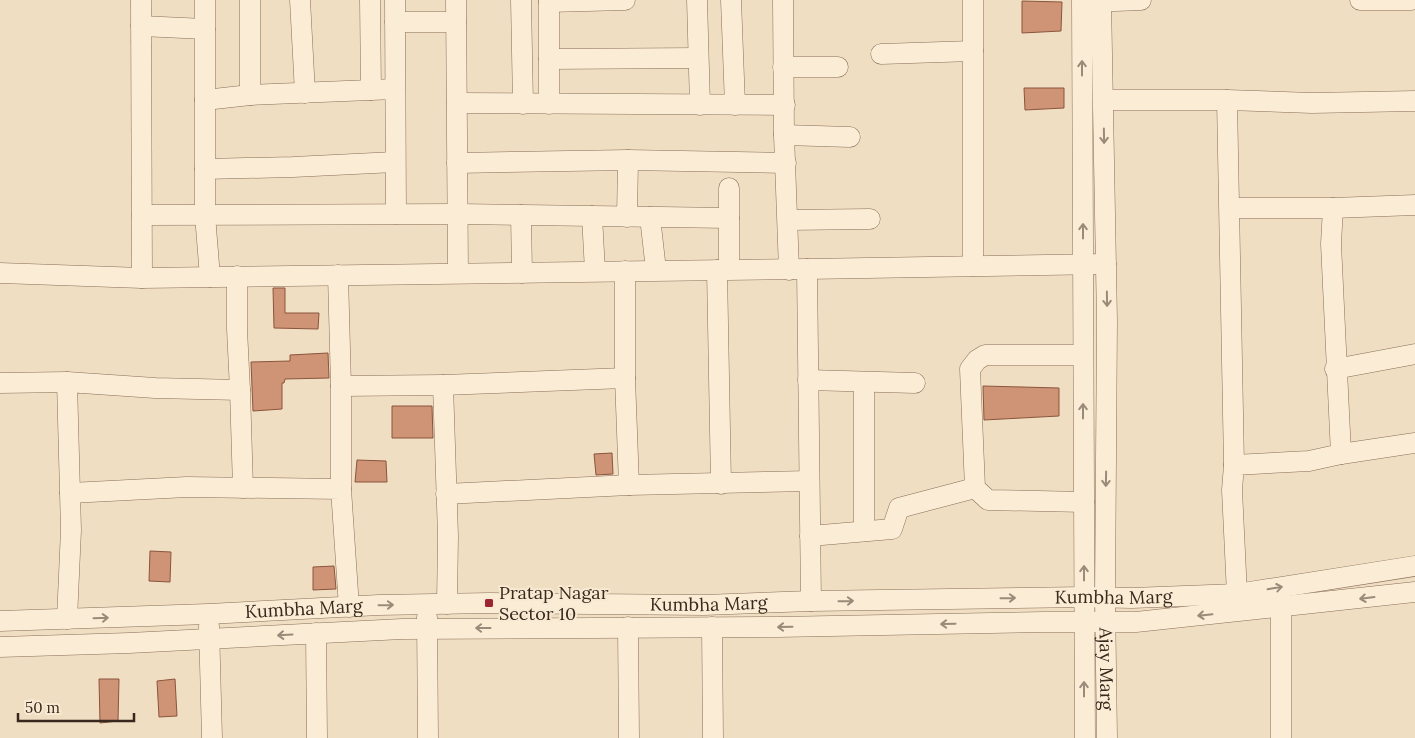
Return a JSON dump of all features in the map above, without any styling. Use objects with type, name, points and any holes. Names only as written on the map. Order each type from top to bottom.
[{"type":"street","points":[[141,0],[142,278]]},
{"type":"street","points":[[204,0],[205,215],[210,277]]},
{"type":"street","points":[[250,0],[250,96]]},
{"type":"street","points":[[300,0],[305,93]]},
{"type":"street","points":[[370,0],[371,90]]},
{"type":"street","points":[[395,0],[396,214]]},
{"type":"street","points":[[456,0],[458,273]]},
{"type":"street","points":[[521,0],[523,104]]},
{"type":"street","points":[[549,104],[549,1],[625,0]]},
{"type":"street","points":[[697,0],[700,105]]},
{"type":"street","points":[[731,0],[735,105]]},
{"type":"street","points":[[783,0],[784,135],[788,220],[798,270],[808,380],[811,601]]},
{"type":"street","points":[[973,0],[973,266]]},
{"type":"street","points":[[1092,1],[1141,0]]},
{"type":"street","points":[[1360,0],[1410,0]]},
{"type":"street","name":"Ajay Marg","points":[[1092,1],[1103,100],[1107,331],[1105,598],[1107,738]]},
{"type":"street","name":"Ajay Marg","points":[[1085,738],[1083,264],[1092,1]]},
{"type":"street","points":[[395,22],[456,22]]},
{"type":"street","points":[[141,26],[205,29]]},
{"type":"street","points":[[881,54],[973,51]]},
{"type":"street","points":[[549,59],[698,58]]},
{"type":"street","points":[[783,67],[838,67]]},
{"type":"street","points":[[205,100],[395,89]]},
{"type":"street","points":[[1103,100],[1227,100],[1312,103],[1415,101]]},
{"type":"street","points":[[1227,100],[1234,465],[1232,490],[1237,594]]},
{"type":"street","points":[[457,103],[785,105]]},
{"type":"street","points":[[784,135],[850,137]]},
{"type":"street","points":[[457,163],[628,160],[786,163]]},
{"type":"street","points":[[627,217],[628,160]]},
{"type":"street","points":[[205,169],[395,162]]},
{"type":"street","points":[[721,484],[723,269],[729,218],[729,188]]},
{"type":"street","points":[[1230,208],[1333,208],[1415,205]]},
{"type":"street","points":[[1333,208],[1330,244],[1341,454]]},
{"type":"street","points":[[142,215],[458,214],[729,218]]},
{"type":"street","points":[[521,215],[522,273]]},
{"type":"street","points":[[592,216],[595,271]]},
{"type":"street","points":[[650,217],[656,270]]},
{"type":"street","points":[[788,220],[870,219]]},
{"type":"street","points":[[0,273],[142,278],[723,269],[798,270],[1106,264]]},
{"type":"street","points":[[625,271],[625,378],[629,486]]},
{"type":"street","points":[[338,275],[342,386],[342,489],[349,607]]},
{"type":"street","points":[[237,276],[237,329],[244,488]]},
{"type":"street","points":[[1336,369],[1415,354]]},
{"type":"street","points":[[1083,355],[985,355],[977,360],[970,370],[975,488],[988,500],[1084,502]]},
{"type":"street","points":[[342,386],[443,385],[625,378]]},
{"type":"street","points":[[808,380],[916,384]]},
{"type":"street","points":[[0,383],[67,382],[155,388],[240,390]]},
{"type":"street","points":[[67,382],[71,530],[67,619]]},
{"type":"street","points":[[864,382],[864,531]]},
{"type":"street","points":[[443,385],[448,536],[446,604]]},
{"type":"street","points":[[1234,465],[1309,461],[1341,454],[1415,443]]},
{"type":"street","points":[[446,494],[629,486],[809,482]]},
{"type":"street","points":[[70,493],[187,487],[342,489]]},
{"type":"street","points":[[810,536],[892,529],[899,508],[975,488]]},
{"type":"street","name":"Kumbha Marg","points":[[0,621],[446,604],[704,605],[811,601],[1105,598],[1237,594],[1415,566]]},
{"type":"street","name":"Kumbha Marg","points":[[0,647],[60,646],[427,629],[712,628],[1136,622],[1281,608],[1415,592]]},
{"type":"street","points":[[426,605],[428,738]]},
{"type":"street","points":[[1281,608],[1282,738]]},
{"type":"street","points":[[208,614],[211,639],[212,738]]},
{"type":"street","points":[[628,627],[629,738]]},
{"type":"street","points":[[712,628],[713,738]]},
{"type":"street","points":[[316,634],[317,738]]},
{"type":"building","points":[[1022,1],[1062,2],[1061,31],[1022,33]]},
{"type":"building","points":[[1024,88],[1064,88],[1064,108],[1025,110]]},
{"type":"building","points":[[273,288],[285,288],[285,313],[319,313],[318,329],[274,328]]},
{"type":"building","points":[[328,353],[329,378],[285,379],[284,383],[282,383],[282,409],[253,411],[251,362],[290,361],[290,355]]},
{"type":"building","points":[[983,386],[1059,388],[1059,416],[984,420]]},
{"type":"building","points":[[392,406],[432,406],[433,438],[392,438]]},
{"type":"building","points":[[612,453],[613,474],[596,475],[594,454]]},
{"type":"building","points":[[357,460],[386,461],[387,482],[355,482]]},
{"type":"building","points":[[150,551],[171,552],[170,582],[149,581]]},
{"type":"building","points":[[334,566],[336,589],[313,590],[313,567]]},
{"type":"building","points":[[99,679],[119,679],[118,721],[100,723]]},
{"type":"building","points":[[175,679],[177,716],[159,717],[157,681]]},
{"type":"place","name":"Pratap Nagar Sector 10","points":[[489,603]]}]
